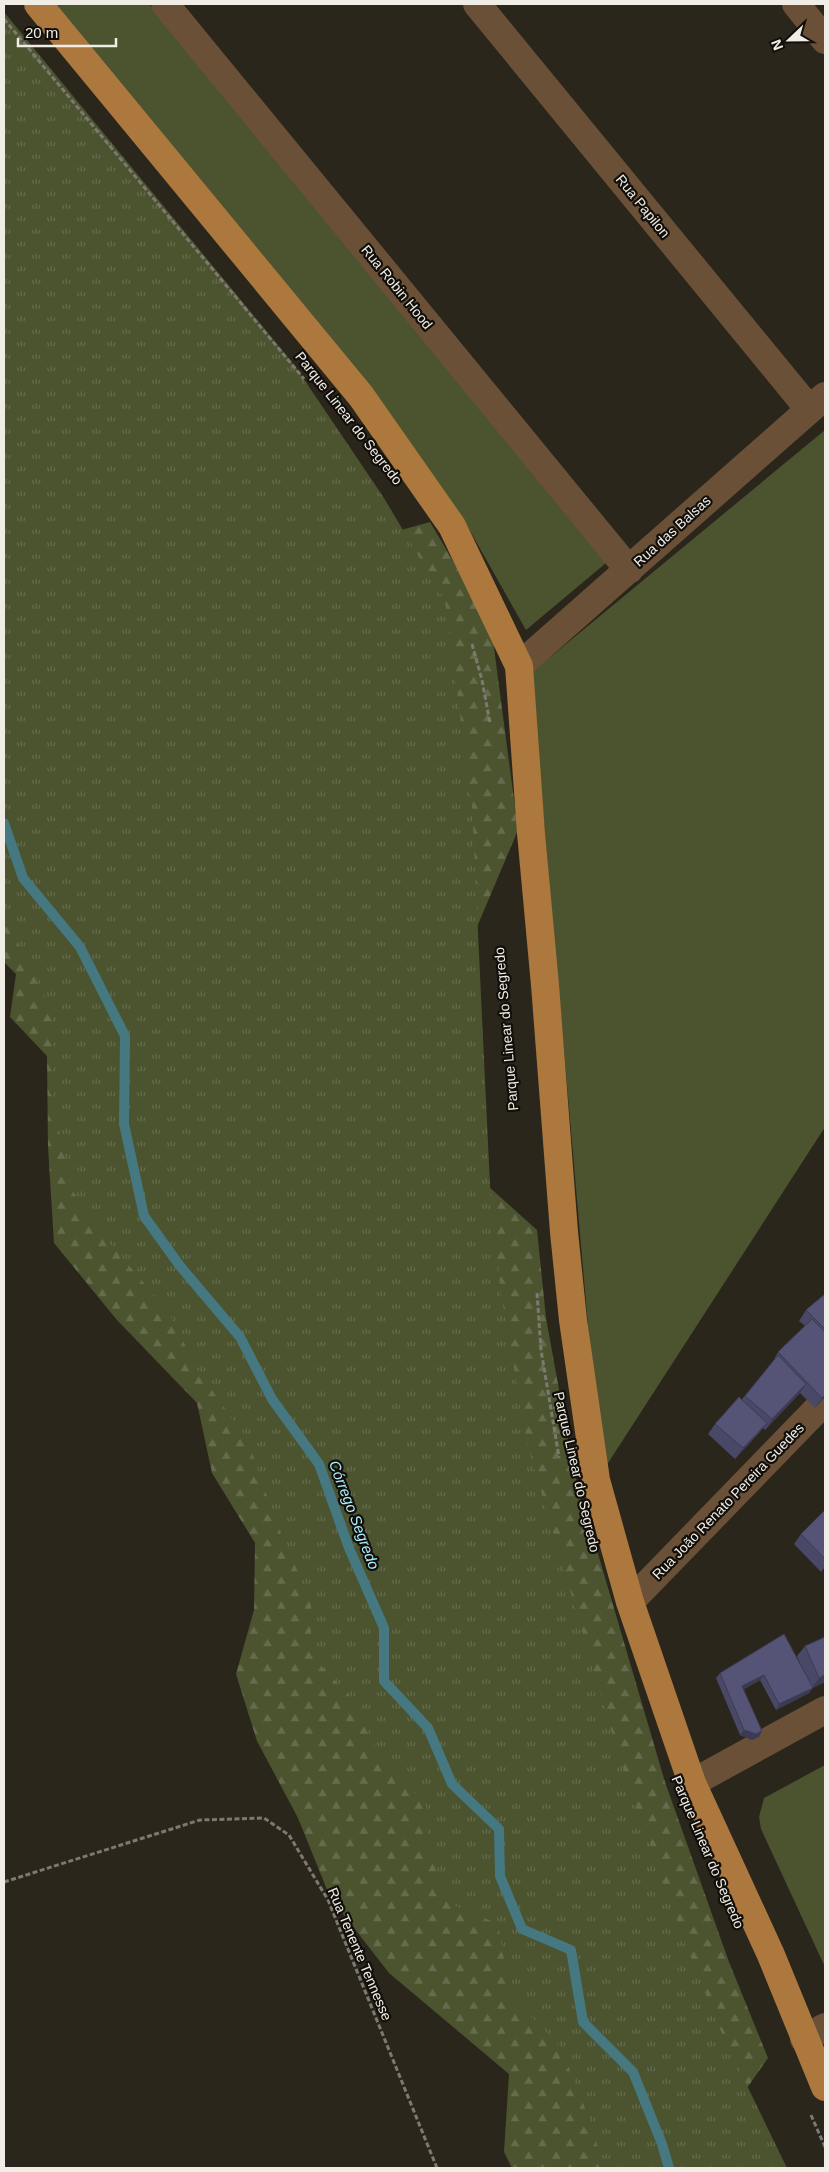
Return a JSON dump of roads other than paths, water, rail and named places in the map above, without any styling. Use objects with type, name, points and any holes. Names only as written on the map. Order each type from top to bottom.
[{"type":"main road","points":[[38,4],[361,396],[452,526],[519,666],[563,1222],[573,1320],[596,1480],[630,1602],[692,1784],[770,1955],[814,2033],[825,2086]]},
{"type":"street","name":"Rua Robin Hood","points":[[165,4],[629,570]]},
{"type":"street","name":"Rua Papilon","points":[[477,4],[817,403]]},
{"type":"street","points":[[796,4],[825,40]]},
{"type":"street","name":"Rua das Balsas","points":[[519,666],[817,403]]},
{"type":"street","name":"Rua João Renato Pereira Guedes","points":[[630,1602],[825,1402]]},
{"type":"street","points":[[692,1784],[825,1710]]},
{"type":"waterway","name":"Córrego Segredo","points":[[4,823],[23,878],[80,947],[125,1036],[124,1124],[144,1216],[180,1266],[240,1337],[272,1399],[319,1464],[349,1548],[384,1628],[384,1681],[428,1728],[452,1784],[499,1829],[500,1876],[522,1929],[571,1950],[583,2022],[633,2072],[662,2144],[669,2168]]}]
